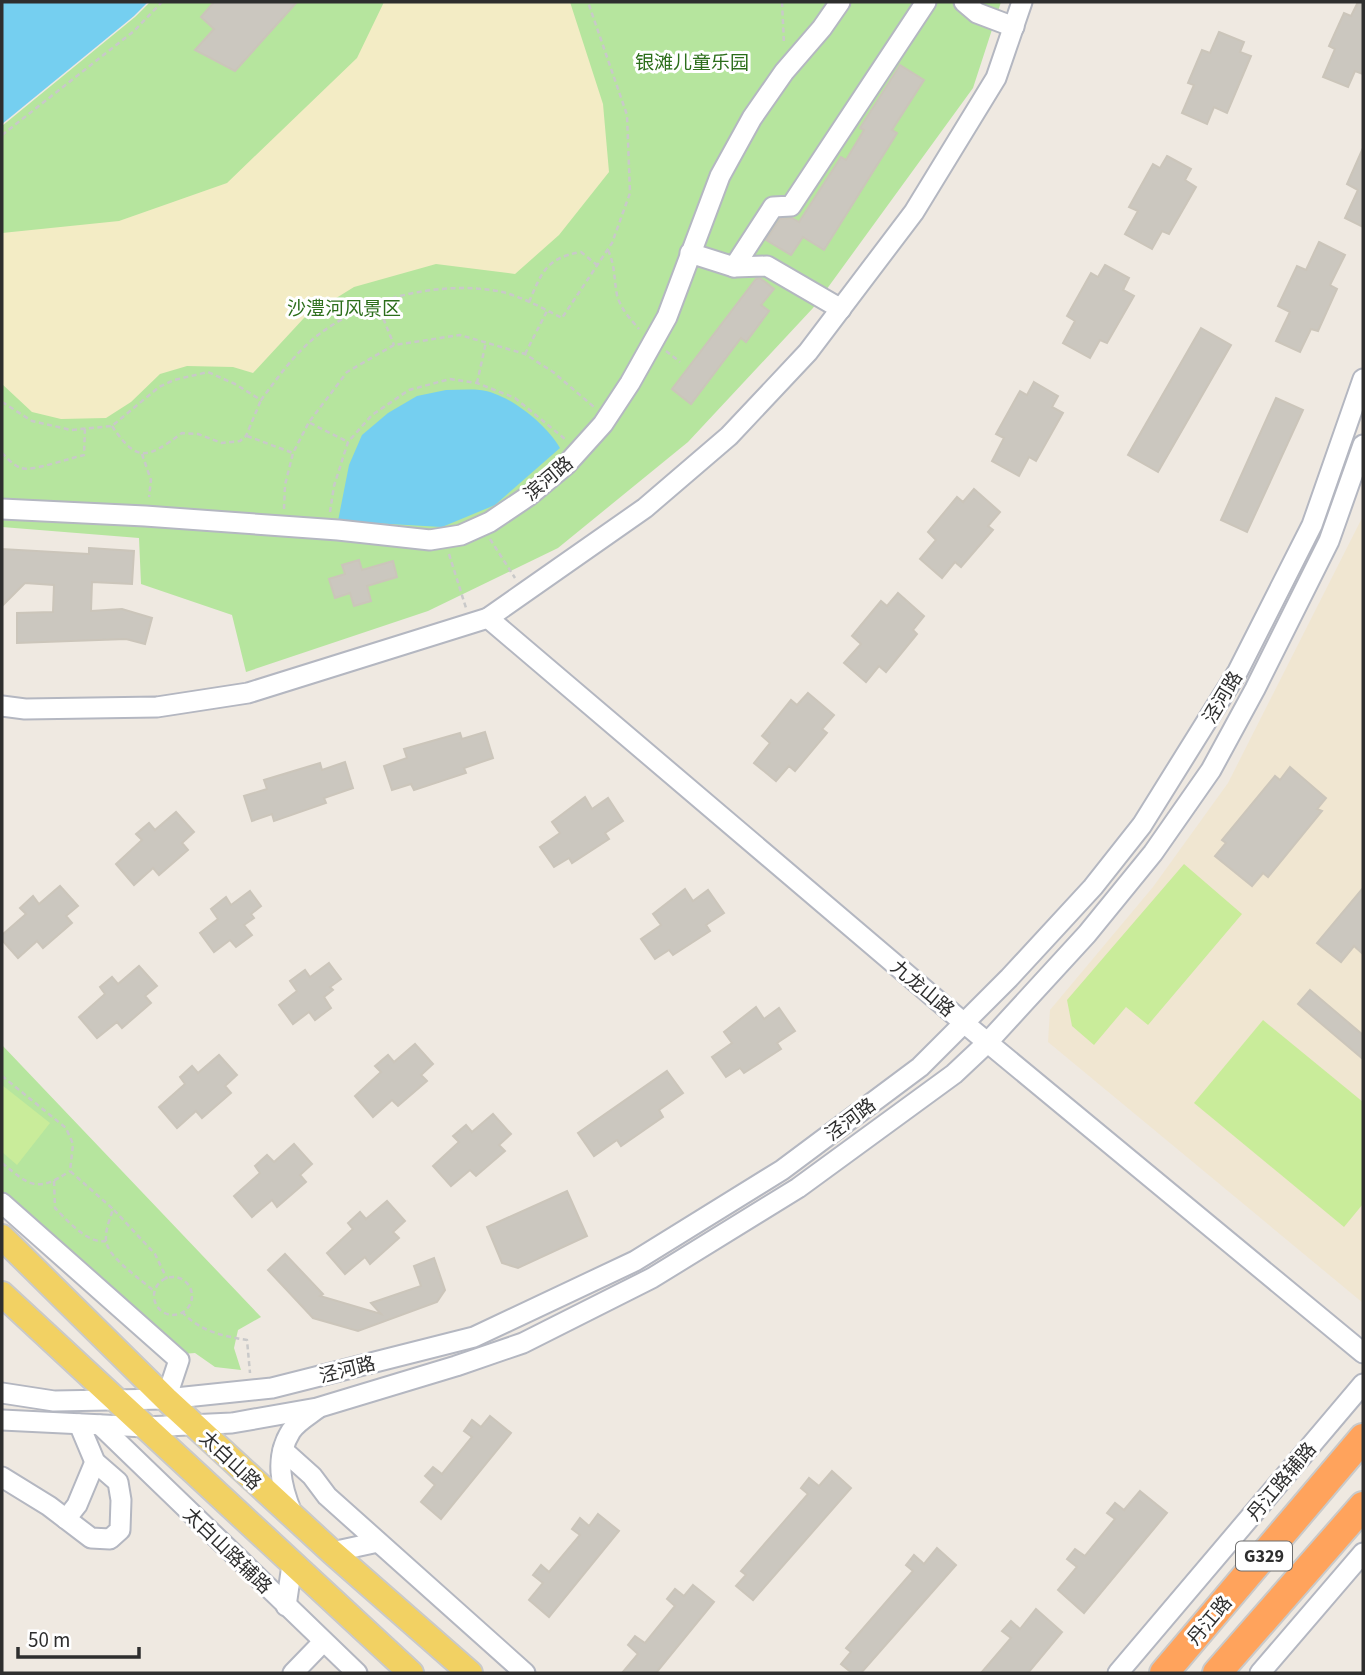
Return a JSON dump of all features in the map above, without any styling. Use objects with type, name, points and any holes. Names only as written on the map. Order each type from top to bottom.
[{"type":"highway","name":"丹江路","points":[[1164,1673],[1363,1438]]},
{"type":"highway","name":"G329","points":[[1217,1673],[1363,1506]]},
{"type":"main road","name":"太白山路","points":[[2,1237],[166,1399],[293,1517],[470,1673]]},
{"type":"main road","name":"太白山路","points":[[2,1294],[411,1673]]},
{"type":"street","name":"滨河路","points":[[2,509],[327,529],[430,540],[461,535],[481,525],[530,495],[566,465],[607,418],[667,317],[720,176],[752,118],[784,72],[822,28],[840,2]]},
{"type":"street","points":[[734,267],[773,207],[791,206],[926,2]]},
{"type":"street","points":[[964,2],[978,13],[1014,27]]},
{"type":"street","points":[[2,706],[25,709],[157,707],[248,694],[479,620],[524,592],[645,508],[729,436],[808,352],[914,212],[996,78],[1022,2]]},
{"type":"street","points":[[690,253],[734,267],[767,266],[841,309]]},
{"type":"street","name":"泾河路","points":[[2,1393],[54,1401],[166,1399],[272,1388],[474,1337],[635,1261],[782,1170],[920,1067],[1093,887],[1142,825],[1238,671],[1312,525],[1363,379]]},
{"type":"street","name":"泾河路","points":[[2,1420],[145,1427],[195,1426],[232,1423],[317,1408],[523,1343],[652,1278],[798,1188],[954,1074],[987,1043],[1095,924],[1153,853],[1211,770],[1255,689],[1329,541],[1363,444]]},
{"type":"street","name":"九龙山路","points":[[479,620],[1363,1353]]},
{"type":"street","points":[[2,1203],[179,1360],[166,1399]]},
{"type":"street","name":"丹江路辅路","points":[[1118,1673],[1363,1384]]},
{"type":"street","points":[[293,1517],[281,1483],[283,1450],[292,1429],[317,1408]]},
{"type":"street","points":[[2,1477],[91,1538],[110,1539],[120,1530],[121,1500],[118,1482],[95,1462],[79,1424]]},
{"type":"street","name":"太白山路辅路","points":[[100,1425],[356,1673]]},
{"type":"street","points":[[283,1450],[312,1476],[327,1496],[525,1673]]},
{"type":"street","points":[[66,1519],[77,1506],[95,1462]]},
{"type":"street","points":[[332,1552],[378,1542]]},
{"type":"street","points":[[1260,1673],[1363,1553]]},
{"type":"street","points":[[286,1606],[292,1565]]},
{"type":"street","points":[[293,1673],[323,1642]]},
{"type":"path","points":[[2,135],[134,32],[162,2]]},
{"type":"path","points":[[112,426],[127,448],[142,454],[162,448],[182,433],[198,434],[222,443],[240,442],[246,436],[261,400],[292,360],[318,335],[377,303],[413,292],[454,288],[494,290],[529,302],[562,318],[612,243],[630,192],[627,115],[588,2]]},
{"type":"path","points":[[782,2],[784,72]]},
{"type":"path","points":[[608,249],[615,265],[618,298],[625,313],[638,329],[680,362]]},
{"type":"path","points":[[529,302],[543,271],[552,261],[581,252],[598,265]]},
{"type":"path","points":[[377,303],[394,345]]},
{"type":"path","points":[[525,354],[547,311]]},
{"type":"path","points":[[282,526],[285,485],[293,453],[309,422],[346,372],[394,345],[460,335],[525,354],[553,372],[607,418]]},
{"type":"path","points":[[477,383],[486,342]]},
{"type":"path","points":[[2,402],[32,421],[71,430],[112,426],[159,387],[174,380],[208,372],[261,400]]},
{"type":"path","points":[[327,529],[334,486],[348,442],[372,415],[409,390],[450,379],[477,383],[515,398],[544,419],[579,452]]},
{"type":"path","points":[[309,422],[348,442]]},
{"type":"path","points":[[2,453],[21,468],[36,469],[57,460],[84,455],[85,428]]},
{"type":"path","points":[[246,436],[293,453]]},
{"type":"path","points":[[142,454],[151,480],[145,516]]},
{"type":"path","points":[[481,525],[524,592]]},
{"type":"path","points":[[444,538],[479,620]]},
{"type":"path","points":[[2,1076],[66,1128],[73,1144],[70,1171]]},
{"type":"path","points":[[2,1163],[25,1182],[35,1186],[54,1181],[70,1171]]},
{"type":"path","points":[[70,1171],[113,1209],[155,1254],[167,1279]]},
{"type":"path","points":[[54,1181],[55,1208],[84,1234],[99,1242],[106,1241]]},
{"type":"path","points":[[113,1209],[107,1225],[106,1241],[111,1253],[155,1292]]},
{"type":"path","points":[[167,1279],[178,1279],[188,1286],[191,1298],[187,1309],[176,1315],[164,1313],[156,1304],[157,1286],[167,1279]]},
{"type":"path","points":[[182,1312],[192,1323],[219,1335],[247,1340],[250,1375]]},
{"type":"shaded area","points":[[1363,516],[1363,1303],[1048,1042],[1050,1010],[1153,887],[1228,783]]},
{"type":"green space","name":"沙澧河风景区","points":[[150,2],[1001,2],[973,88],[813,308],[688,442],[558,548],[428,611],[246,672],[232,615],[141,584],[139,538],[2,527],[2,126]]},
{"type":"green space","points":[[1184,864],[1242,914],[1148,1025],[1126,1007],[1094,1045],[1072,1026],[1067,1000]]},
{"type":"green space","points":[[1263,1020],[1363,1102],[1363,1204],[1344,1227],[1194,1103]]},
{"type":"green space","points":[[2,1045],[261,1317],[238,1330],[234,1348],[241,1370],[215,1367],[195,1353],[182,1354],[2,1199]]},
{"type":"green space","points":[[2,1085],[50,1123],[17,1165],[2,1152]]},
{"type":"sand","points":[[384,2],[570,2],[603,104],[609,172],[559,235],[515,274],[436,264],[354,287],[304,318],[253,373],[233,367],[187,366],[160,374],[131,402],[106,418],[61,419],[32,412],[2,384],[2,233],[119,221],[227,183],[357,58]]},
{"type":"water","points":[[2,2],[148,2],[2,124]]},
{"type":"water","points":[[446,390],[491,392],[514,403],[546,429],[560,448],[495,505],[442,527],[338,521],[349,465],[362,435],[388,413],[417,396]]},
{"type":"building","points":[[214,2],[297,2],[235,71],[195,50],[214,29],[201,17]]},
{"type":"building","points":[[1358,2],[1363,2],[1363,74],[1355,71],[1348,87],[1323,77],[1335,49],[1329,46],[1344,13],[1351,16]]},
{"type":"building","points":[[1219,32],[1244,42],[1240,52],[1251,56],[1227,113],[1214,107],[1207,124],[1182,113],[1194,85],[1188,83],[1202,50],[1210,53]]},
{"type":"building","points":[[900,65],[924,80],[892,130],[897,133],[824,250],[803,237],[791,255],[766,240],[780,219],[792,218],[799,222],[841,157],[846,160],[864,130],[860,128]]},
{"type":"building","points":[[1363,148],[1363,227],[1345,218],[1358,190],[1347,184]]},
{"type":"building","points":[[1167,156],[1191,169],[1185,180],[1196,187],[1169,234],[1162,231],[1152,249],[1125,234],[1138,211],[1129,207],[1153,164],[1160,168]]},
{"type":"building","points":[[1319,242],[1345,255],[1330,285],[1337,289],[1318,331],[1311,329],[1300,352],[1276,341],[1290,312],[1278,306],[1297,266],[1306,270]]},
{"type":"building","points":[[1105,265],[1129,278],[1123,290],[1134,296],[1107,343],[1100,340],[1090,358],[1063,343],[1075,321],[1067,316],[1091,273],[1098,277]]},
{"type":"building","points":[[760,278],[774,289],[761,305],[769,311],[746,342],[741,338],[691,404],[672,389],[756,279]]},
{"type":"building","points":[[1201,328],[1231,345],[1158,472],[1128,455]]},
{"type":"building","points":[[1034,382],[1058,396],[1052,407],[1063,413],[1036,461],[1029,457],[1019,476],[992,461],[1004,438],[996,434],[1020,391],[1027,395]]},
{"type":"building","points":[[1276,398],[1303,410],[1247,532],[1221,520]]},
{"type":"building","points":[[974,489],[1000,512],[988,526],[993,530],[961,567],[955,562],[942,578],[920,559],[936,540],[928,532],[957,497],[963,502]]},
{"type":"building","points":[[89,548],[134,551],[132,584],[92,582],[91,611],[122,609],[152,618],[145,644],[126,639],[17,643],[17,613],[53,612],[54,585],[25,583],[2,606],[2,549],[89,554]]},
{"type":"building","points":[[359,560],[362,570],[393,561],[397,577],[367,586],[371,601],[354,606],[350,593],[335,598],[329,579],[345,574],[342,565]]},
{"type":"building","points":[[898,593],[924,616],[913,630],[917,634],[886,672],[879,666],[866,682],[844,663],[861,644],[852,636],[881,601],[887,606]]},
{"type":"building","points":[[808,693],[834,715],[822,729],[827,733],[795,771],[789,766],[776,781],[754,763],[770,743],[762,736],[791,700],[797,705]]},
{"type":"building","points":[[485,732],[493,758],[464,768],[466,773],[414,790],[411,784],[392,790],[384,766],[407,758],[404,749],[460,733],[462,739]]},
{"type":"building","points":[[345,762],[353,788],[324,798],[326,803],[274,821],[272,814],[252,821],[244,796],[267,789],[264,780],[320,763],[322,770]]},
{"type":"building","points":[[1290,767],[1326,798],[1317,809],[1322,811],[1268,877],[1263,873],[1252,886],[1215,856],[1226,843],[1222,840],[1275,776],[1280,780]]},
{"type":"building","points":[[585,797],[592,809],[608,798],[623,821],[605,833],[609,839],[572,863],[569,858],[554,867],[540,847],[560,833],[552,822]]},
{"type":"building","points":[[176,812],[194,832],[182,843],[188,850],[159,875],[153,868],[134,885],[116,864],[142,840],[136,834],[149,823],[155,830]]},
{"type":"building","points":[[60,886],[78,906],[66,916],[72,923],[43,948],[37,941],[18,958],[2,940],[2,935],[26,914],[20,908],[33,896],[39,904]]},
{"type":"building","points":[[1363,888],[1363,954],[1354,946],[1341,962],[1317,943]]},
{"type":"building","points":[[685,889],[693,901],[708,890],[724,913],[706,925],[710,931],[673,955],[669,950],[655,959],[641,939],[661,925],[653,914]]},
{"type":"building","points":[[250,891],[261,906],[251,914],[254,918],[244,925],[252,935],[236,947],[230,940],[214,952],[200,933],[218,919],[211,909],[226,897],[231,905]]},
{"type":"building","points":[[329,963],[341,979],[330,987],[333,990],[324,997],[331,1008],[315,1020],[309,1012],[293,1024],[279,1005],[297,991],[290,981],[305,970],[310,977]]},
{"type":"building","points":[[139,966],[157,986],[145,996],[151,1003],[122,1028],[117,1022],[97,1038],[79,1017],[105,994],[100,987],[112,977],[118,984]]},
{"type":"building","points":[[1310,990],[1363,1035],[1363,1059],[1298,1004]]},
{"type":"building","points":[[756,1007],[764,1019],[779,1008],[795,1031],[777,1043],[781,1049],[744,1073],[740,1068],[726,1077],[712,1057],[732,1043],[724,1032]]},
{"type":"building","points":[[415,1044],[433,1064],[421,1075],[427,1081],[398,1106],[392,1100],[373,1117],[355,1096],[381,1072],[375,1066],[388,1055],[394,1062]]},
{"type":"building","points":[[219,1055],[237,1075],[225,1086],[231,1093],[202,1118],[196,1111],[177,1128],[159,1107],[185,1084],[180,1077],[192,1066],[198,1073]]},
{"type":"building","points":[[667,1071],[683,1093],[659,1110],[663,1117],[621,1146],[617,1140],[594,1156],[578,1133]]},
{"type":"building","points":[[493,1114],[511,1134],[499,1145],[505,1151],[476,1176],[470,1170],[451,1186],[433,1166],[459,1142],[453,1136],[466,1125],[472,1132]]},
{"type":"building","points":[[294,1144],[312,1164],[300,1175],[306,1182],[277,1207],[272,1200],[252,1217],[234,1196],[260,1173],[255,1166],[267,1155],[274,1162]]},
{"type":"building","points":[[567,1191],[587,1236],[518,1268],[502,1263],[487,1227]]},
{"type":"building","points":[[387,1201],[405,1221],[393,1232],[399,1238],[370,1264],[365,1257],[345,1274],[327,1253],[353,1229],[348,1223],[360,1212],[366,1219]]},
{"type":"building","points":[[285,1254],[323,1294],[320,1296],[381,1314],[371,1303],[421,1286],[414,1266],[434,1258],[445,1290],[437,1302],[358,1331],[313,1318],[268,1270]]},
{"type":"building","points":[[490,1416],[511,1433],[441,1519],[421,1502],[435,1485],[425,1476],[433,1467],[442,1474],[472,1437],[464,1431],[472,1420],[481,1427]]},
{"type":"building","points":[[832,1471],[851,1488],[753,1600],[736,1586],[746,1575],[741,1571],[808,1494],[801,1488],[809,1478],[819,1486]]},
{"type":"building","points":[[1140,1491],[1167,1513],[1084,1613],[1058,1590],[1077,1567],[1067,1559],[1075,1549],[1085,1556],[1115,1519],[1107,1513],[1115,1503],[1124,1510]]},
{"type":"building","points":[[598,1514],[619,1531],[549,1617],[529,1600],[543,1583],[533,1575],[541,1565],[549,1572],[580,1535],[572,1529],[580,1518],[589,1526]]},
{"type":"building","points":[[937,1548],[956,1565],[861,1673],[852,1673],[841,1664],[851,1652],[846,1648],[913,1571],[906,1565],[914,1555],[924,1564]]},
{"type":"building","points":[[693,1585],[714,1602],[656,1673],[622,1673],[638,1654],[628,1645],[635,1636],[645,1643],[675,1606],[667,1599],[675,1589],[684,1596]]},
{"type":"building","points":[[1036,1609],[1062,1632],[1028,1673],[981,1673],[1011,1638],[1002,1631],[1011,1621],[1020,1629]]},
{"type":"park label","name":"银滩儿童乐园","points":[[692,62]]}]
